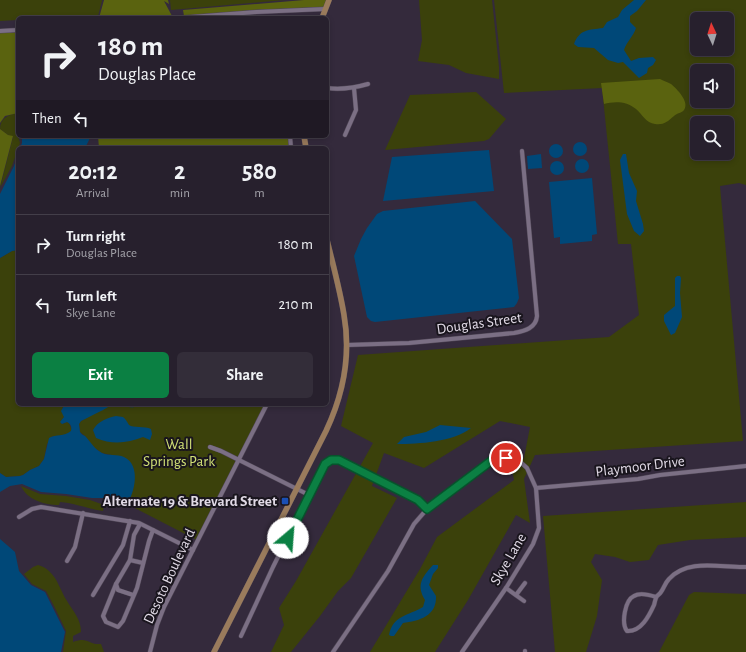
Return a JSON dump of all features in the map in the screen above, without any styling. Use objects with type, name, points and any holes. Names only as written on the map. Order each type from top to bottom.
[{"type":"main road","points":[[323,16],[329,0]]},
{"type":"main road","points":[[215,652],[335,410],[343,379],[347,345],[345,316],[329,248]]},
{"type":"street","points":[[204,16],[325,9]]},
{"type":"street","points":[[0,31],[16,30]]},
{"type":"street","points":[[329,88],[354,88],[368,84]]},
{"type":"street","points":[[345,135],[356,110],[354,88]]},
{"type":"street","name":"Douglas Street","points":[[347,345],[409,343],[514,332],[529,329],[535,324],[537,316],[522,151]]},
{"type":"street","name":"Desoto Boulevard","points":[[150,652],[161,615],[266,406]]},
{"type":"street","points":[[210,447],[309,495]]},
{"type":"street","points":[[241,636],[273,567],[325,464],[327,461],[335,459],[418,500],[427,509],[414,524],[388,571],[333,652]]},
{"type":"street","name":"Skye Lane","points":[[427,509],[491,461],[497,459],[517,459],[526,468],[536,488],[539,528],[533,544],[506,588],[462,652]]},
{"type":"street","name":"Playmoor Drive","points":[[536,488],[638,479],[660,475],[746,466]]},
{"type":"street","points":[[19,517],[32,509],[41,507],[130,521],[154,530],[193,550]]},
{"type":"street","points":[[67,561],[75,547],[82,513]]},
{"type":"street","points":[[93,595],[121,549],[130,521]]},
{"type":"street","points":[[140,524],[134,535],[130,560],[116,584],[103,616],[106,622],[115,626],[120,625],[137,588],[149,541],[154,530]]},
{"type":"street","points":[[130,560],[143,563]]},
{"type":"street","points":[[656,597],[641,594],[635,595],[630,599],[624,620],[624,627],[627,631],[638,629],[655,604],[656,597],[667,580],[675,573],[686,568],[720,566],[746,567]]},
{"type":"street","points":[[516,595],[525,583]]},
{"type":"street","points":[[116,584],[118,590],[133,595]]},
{"type":"street","points":[[506,588],[524,601]]},
{"type":"green space","points":[[0,0],[102,0],[98,16],[16,16],[16,20],[0,21]]},
{"type":"green space","points":[[104,0],[168,0],[169,4],[164,1],[172,16],[100,16]]},
{"type":"green space","points":[[170,0],[285,0],[171,10]]},
{"type":"green space","points":[[304,0],[327,0],[324,7],[256,10],[184,16],[183,10]]},
{"type":"green space","points":[[419,0],[492,0],[499,79],[466,73],[449,65],[418,61],[422,40]]},
{"type":"green space","points":[[494,0],[746,0],[746,185],[739,183],[720,186],[743,441],[535,455],[524,479],[530,523],[516,515],[468,600],[435,652],[370,652],[420,569],[437,537],[514,480],[512,470],[524,458],[530,427],[500,421],[424,468],[384,453],[372,486],[397,498],[351,578],[338,591],[291,652],[271,652],[284,625],[279,608],[296,581],[373,443],[341,426],[358,355],[609,337],[639,315],[631,244],[618,244],[602,88],[504,93]]},
{"type":"green space","points":[[16,32],[16,113],[5,116],[0,123],[0,33]]},
{"type":"green space","points":[[660,79],[674,86],[682,96],[685,103],[683,111],[665,123],[652,123],[629,104],[612,102],[604,104],[601,83]]},
{"type":"green space","points":[[476,92],[506,119],[489,139],[484,141],[385,150],[410,95]]},
{"type":"green space","points":[[16,114],[16,138],[19,138],[20,143],[19,146],[16,146],[16,154],[12,166],[0,188],[13,137],[0,129],[0,125],[5,118]]},
{"type":"green space","points":[[0,129],[8,135],[13,136],[0,186]]},
{"type":"green space","points":[[98,138],[288,138],[289,146],[99,146]]},
{"type":"green space","points":[[16,250],[16,406],[64,406],[62,409],[64,417],[61,421],[62,424],[67,422],[69,423],[72,430],[66,435],[53,436],[47,444],[44,459],[39,466],[20,476],[6,477],[0,473],[0,258]]},
{"type":"green space","name":"Wall Springs Park","points":[[264,406],[238,458],[230,458],[236,461],[196,540],[190,535],[189,536],[127,504],[132,492],[132,481],[125,458],[102,453],[93,447],[80,432],[79,424],[81,421],[104,407]]},
{"type":"green space","points":[[21,486],[40,494],[90,500],[104,505],[103,511],[60,502],[59,505],[42,503],[28,495]]},
{"type":"green space","points":[[746,502],[746,537],[690,540],[658,545],[649,560],[630,562],[615,557],[595,554],[591,562],[602,580],[597,616],[586,652],[555,652],[543,516]]},
{"type":"green space","points":[[38,565],[47,569],[55,578],[78,619],[81,632],[73,636],[73,642],[85,640],[96,644],[101,644],[104,652],[63,652],[66,631],[54,606],[46,591],[32,584],[24,574]]},
{"type":"green space","points":[[694,592],[746,594],[746,652],[659,652],[689,595]]},
{"type":"water","points":[[634,0],[646,0],[637,11],[630,16],[630,22],[636,28],[624,50],[631,61],[639,58],[653,57],[656,60],[653,65],[648,68],[647,73],[639,78],[623,62],[618,63],[608,60],[594,48],[578,47],[574,44],[579,35],[585,31],[603,28],[607,22],[618,17],[622,10]]},
{"type":"water","points":[[22,138],[90,138],[86,146],[21,146]]},
{"type":"water","points":[[577,142],[583,142],[587,146],[587,152],[583,156],[577,156],[573,152],[573,146]]},
{"type":"water","points":[[553,144],[559,144],[563,148],[563,154],[559,158],[553,158],[549,154],[549,148]]},
{"type":"water","points":[[489,150],[494,191],[383,201],[392,157]]},
{"type":"water","points":[[541,154],[542,168],[528,169],[527,156]]},
{"type":"water","points":[[623,154],[626,154],[629,173],[637,191],[636,201],[644,231],[640,236],[634,231],[627,214],[620,160]]},
{"type":"water","points":[[579,159],[585,159],[589,163],[589,169],[585,173],[579,173],[575,169],[575,163]]},
{"type":"water","points":[[16,160],[16,250],[0,258],[0,194]]},
{"type":"water","points":[[554,161],[560,161],[564,165],[564,171],[560,175],[554,175],[550,171],[550,165]]},
{"type":"water","points":[[592,178],[597,234],[592,235],[592,241],[560,244],[560,237],[554,238],[549,182]]},
{"type":"water","points":[[475,201],[512,239],[519,298],[514,307],[375,322],[371,321],[367,317],[354,256],[367,228],[377,214],[383,211]]},
{"type":"water","points":[[680,276],[681,278],[680,293],[682,317],[675,333],[671,335],[664,321],[664,315],[675,306],[675,278]]},
{"type":"water","points":[[64,406],[109,406],[81,421],[79,424],[80,433],[85,436],[97,450],[105,454],[124,457],[133,466],[135,472],[134,486],[127,504],[119,504],[108,498],[92,498],[41,492],[22,484],[10,486],[0,492],[0,473],[6,477],[20,476],[39,466],[44,459],[49,438],[66,434],[71,431],[71,427],[67,422],[62,424],[60,422],[64,417],[61,411]]},
{"type":"water","points":[[122,406],[138,406],[135,407]]},
{"type":"water","points":[[116,416],[123,417],[131,426],[151,429],[152,434],[150,440],[143,437],[126,442],[108,442],[96,438],[93,430],[97,424],[103,420]]},
{"type":"water","points":[[440,425],[471,428],[464,433],[436,441],[397,444],[404,437],[426,432]]},
{"type":"water","points":[[0,539],[15,552],[19,571],[31,585],[45,592],[65,632],[61,652],[0,652]]},
{"type":"water","points":[[433,565],[438,565],[438,568],[433,574],[429,585],[436,596],[434,608],[430,613],[421,619],[403,623],[394,636],[389,635],[394,623],[402,617],[423,607],[425,600],[422,595],[421,585],[423,577]]},
{"type":"place","name":"Alternate 19 & Brevard Street","points":[[285,501]]},
{"type":"route","points":[[288,538],[327,461],[335,459],[339,460],[418,500],[427,509],[491,461],[506,458]]}]
